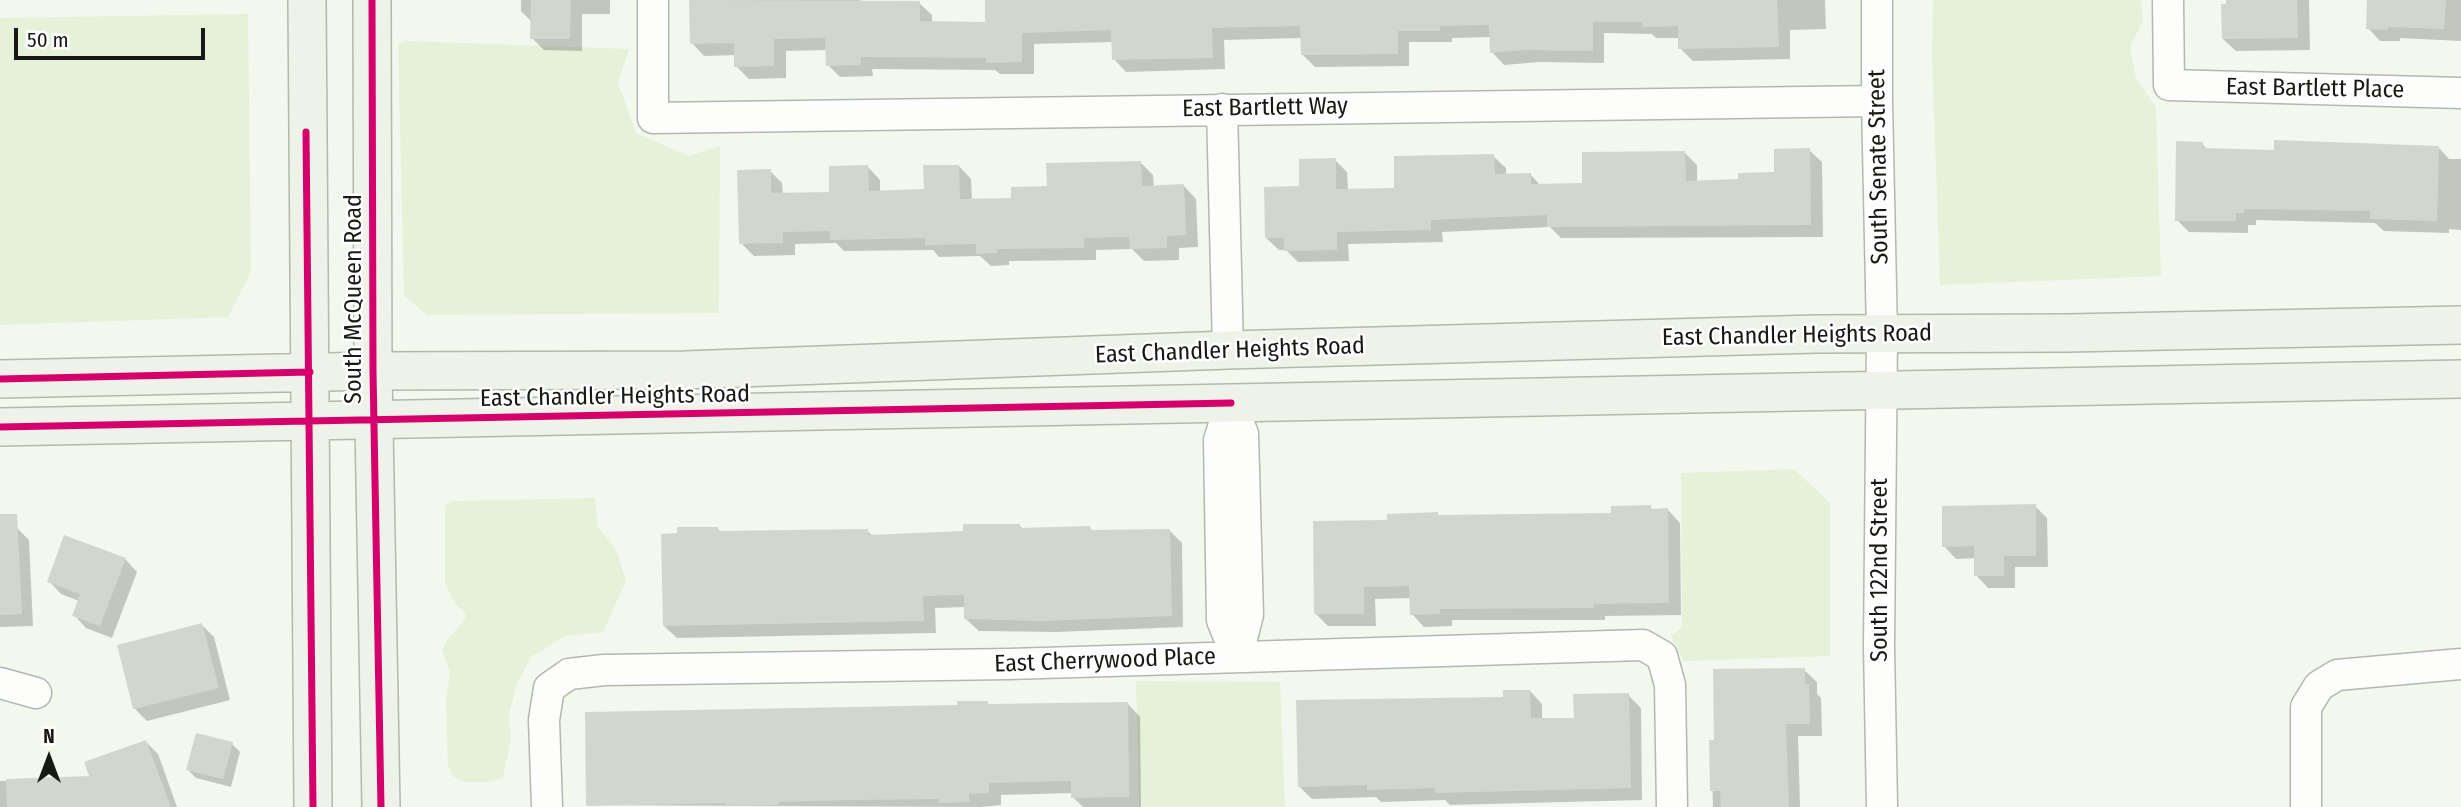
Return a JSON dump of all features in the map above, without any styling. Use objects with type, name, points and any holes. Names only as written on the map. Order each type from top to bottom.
[{"type":"main road","name":"South McQueen Road","points":[[307,0],[313,807]]},
{"type":"main road","name":"South McQueen Road","points":[[372,0],[373,371],[381,807]]},
{"type":"main road","name":"East Chandler Heights Road","points":[[0,379],[373,371],[685,370],[1228,350],[1882,334],[2461,325]]},
{"type":"main road","points":[[1228,350],[1231,403]]},
{"type":"main road","name":"East Chandler Heights Road","points":[[0,427],[2461,379]]},
{"type":"street","name":"East Bartlett Way","points":[[653,0],[653,118],[1877,100]]},
{"type":"street","name":"South Senate Street","points":[[1877,0],[1882,334]]},
{"type":"street","name":"East Bartlett Place","points":[[2168,0],[2169,85],[2461,93]]},
{"type":"street","points":[[1222,108],[1228,350]]},
{"type":"street","name":"South 122nd Street","points":[[1882,334],[1879,646],[1882,807]]},
{"type":"street","points":[[1231,403],[1243,434],[1233,531],[1248,615],[1237,657]]},
{"type":"street","name":"East Cherrywood Place","points":[[547,807],[544,720],[549,688],[569,674],[604,670],[1009,664],[1643,645],[1662,656],[1670,685],[1672,807]]},
{"type":"street","points":[[2306,807],[2306,706],[2319,686],[2337,674],[2461,664]]},
{"type":"street","points":[[0,683],[36,693]]},
{"type":"green space","points":[[1933,0],[2141,0],[2143,21],[2130,47],[2136,78],[2156,107],[2161,276],[1940,285],[1932,57]]},
{"type":"green space","points":[[248,14],[251,272],[228,317],[0,325],[0,18]]},
{"type":"green space","points":[[407,41],[629,49],[618,83],[636,133],[689,156],[720,146],[719,313],[427,315],[404,296],[398,44]]},
{"type":"green space","points":[[1794,469],[1830,503],[1830,656],[1684,661],[1671,637],[1682,627],[1681,473]]},
{"type":"green space","points":[[595,498],[598,527],[616,549],[626,581],[603,632],[566,636],[532,656],[516,685],[509,716],[511,738],[503,777],[492,782],[464,782],[454,777],[448,766],[446,701],[450,673],[442,650],[465,619],[465,613],[456,605],[445,584],[445,506],[452,501]]},
{"type":"green space","points":[[1136,681],[1280,682],[1285,807],[1139,807]]},
{"type":"building","points":[[531,0],[571,0],[570,39],[530,39]]},
{"type":"building","points":[[689,0],[920,1],[920,21],[985,22],[985,0],[1777,0],[1779,47],[1678,49],[1678,26],[1642,27],[1642,22],[1593,22],[1593,51],[1527,50],[1490,53],[1489,25],[1440,26],[1440,31],[1398,31],[1398,54],[1301,55],[1300,26],[1212,28],[1213,58],[1112,60],[1111,30],[1022,33],[1022,62],[986,63],[986,58],[861,57],[861,65],[826,66],[825,38],[774,39],[774,66],[734,67],[734,43],[690,44]]},
{"type":"building","points":[[2226,0],[2297,0],[2298,38],[2222,39],[2221,4],[2226,4]]},
{"type":"building","points":[[2367,0],[2446,0],[2444,29],[2366,29]]},
{"type":"building","points":[[2274,140],[2439,146],[2437,221],[2370,219],[2370,211],[2244,209],[2244,213],[2236,213],[2236,221],[2175,221],[2176,141],[2203,142],[2203,148],[2274,150]]},
{"type":"building","points":[[1810,148],[1811,225],[1547,227],[1547,215],[1431,220],[1431,230],[1337,232],[1337,250],[1284,251],[1284,238],[1265,238],[1264,187],[1299,186],[1299,159],[1336,158],[1336,189],[1394,188],[1394,156],[1494,154],[1495,174],[1531,173],[1531,184],[1582,183],[1582,152],[1685,151],[1686,181],[1738,179],[1738,173],[1774,172],[1774,149]]},
{"type":"building","points":[[1141,161],[1142,186],[1184,184],[1186,235],[1167,236],[1167,248],[1130,249],[1129,237],[1084,238],[1084,248],[997,249],[997,253],[976,254],[976,244],[925,245],[925,238],[830,240],[830,231],[783,232],[783,243],[739,244],[737,170],[771,169],[771,193],[829,192],[829,166],[868,165],[869,191],[924,189],[923,165],[959,165],[960,199],[1011,198],[1011,187],[1047,186],[1046,163]]},
{"type":"building","points":[[2036,504],[2036,556],[2004,556],[2004,576],[1974,576],[1974,546],[1942,547],[1942,506]]},
{"type":"building","points":[[1651,505],[1651,509],[1668,508],[1669,603],[1594,604],[1594,608],[1440,609],[1440,614],[1410,615],[1409,586],[1364,587],[1364,614],[1314,614],[1313,521],[1387,520],[1387,514],[1438,512],[1438,515],[1611,513],[1611,506]]},
{"type":"building","points":[[0,514],[17,514],[22,614],[0,615]]},
{"type":"building","points":[[963,524],[1020,524],[1020,528],[1090,526],[1091,530],[1170,529],[1172,616],[1042,621],[964,619],[964,595],[923,596],[924,621],[663,626],[661,534],[677,533],[677,527],[718,527],[718,531],[868,529],[868,535],[963,531]]},
{"type":"building","points":[[64,535],[126,558],[100,626],[72,616],[80,594],[47,582]]},
{"type":"building","points":[[202,623],[219,688],[133,709],[117,645]]},
{"type":"building","points":[[1805,668],[1805,684],[1809,684],[1810,724],[1786,724],[1789,807],[1721,807],[1720,791],[1710,791],[1709,740],[1714,740],[1713,669]]},
{"type":"building","points":[[1503,690],[1530,690],[1531,718],[1574,718],[1573,694],[1629,693],[1631,788],[1435,793],[1435,788],[1367,790],[1367,785],[1298,787],[1296,700],[1503,697]]},
{"type":"building","points":[[957,701],[988,701],[988,704],[1128,702],[1129,797],[1071,798],[1071,781],[989,783],[989,793],[969,794],[969,802],[939,803],[939,799],[779,802],[779,805],[725,803],[586,806],[585,712],[957,705]]},
{"type":"building","points":[[196,733],[233,742],[223,779],[186,770]]},
{"type":"building","points":[[146,740],[171,807],[7,807],[6,779],[89,776],[84,762]]},
{"type":"cycle path","points":[[372,0],[373,371],[381,807]]},
{"type":"cycle path","points":[[306,132],[313,807]]},
{"type":"cycle path","points":[[0,379],[310,372]]},
{"type":"cycle path","points":[[0,427],[1231,403]]}]
